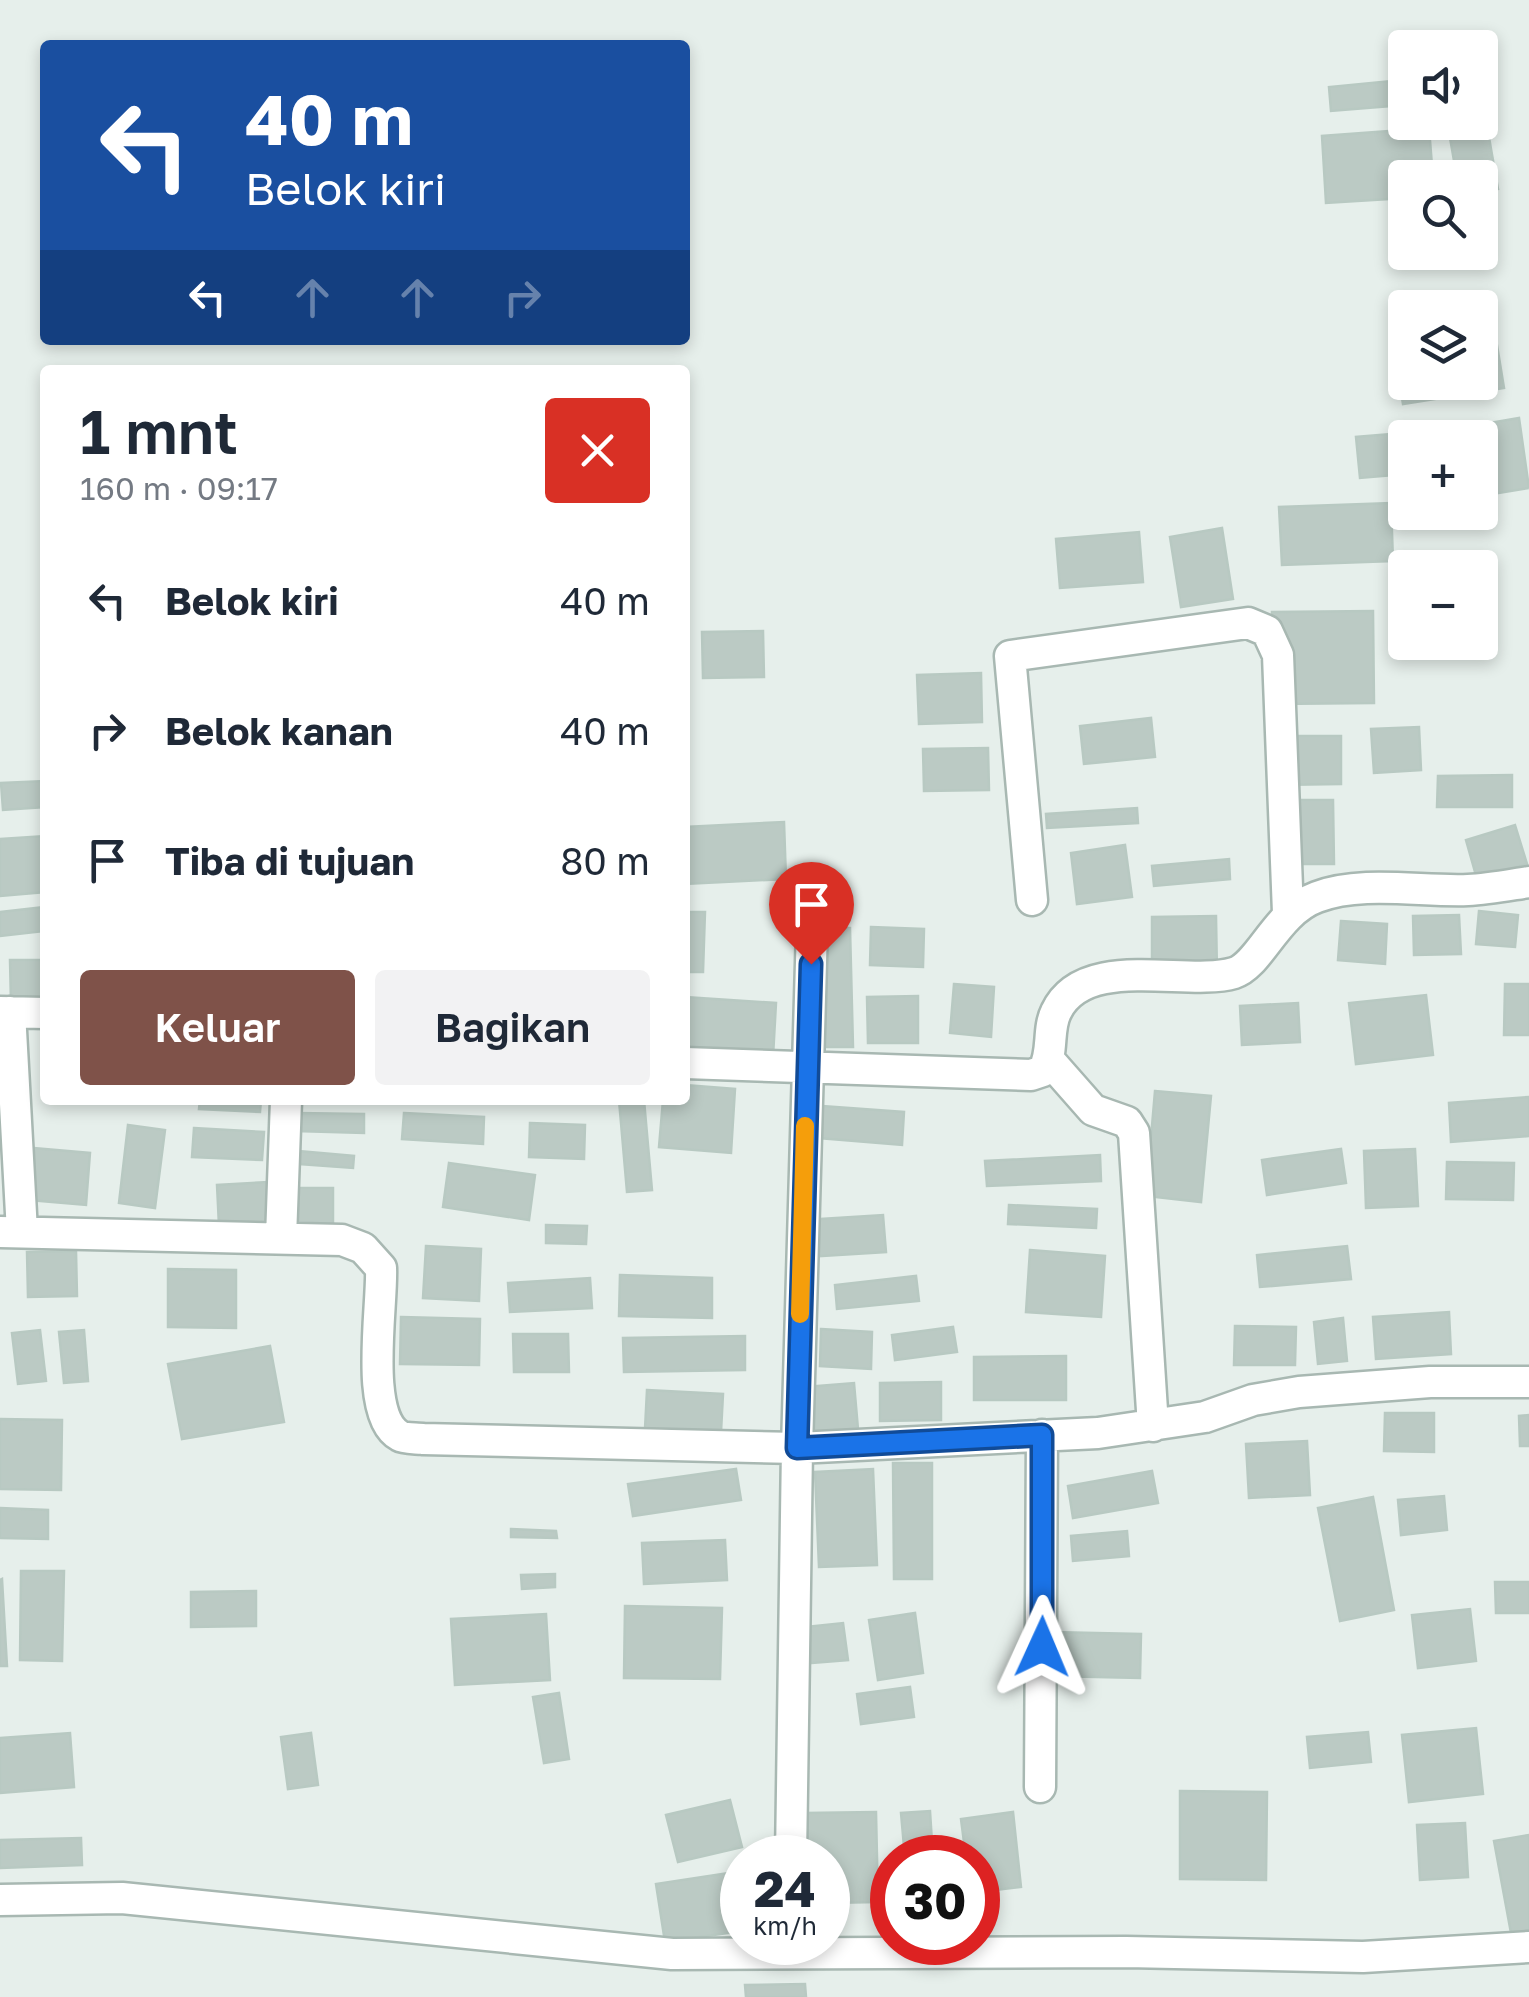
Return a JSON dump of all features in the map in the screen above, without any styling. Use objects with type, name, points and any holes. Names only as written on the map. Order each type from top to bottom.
[{"type":"street","points":[[1032,900],[1010,656],[1248,624],[1267,631],[1278,655],[1288,913]]},
{"type":"street","points":[[690,1063],[1007,1077],[1043,1071],[1050,1060],[1056,1011],[1074,993],[1094,982],[1120,976],[1221,976],[1241,971],[1288,913],[1318,897],[1354,890],[1472,890],[1529,882]]},
{"type":"street","points":[[791,1835],[797,1448],[812,928]]},
{"type":"street","points":[[40,1012],[5,1012],[11,1232],[342,1240],[363,1248],[381,1268],[378,1400],[386,1421],[400,1436],[797,1448],[1152,1426],[1299,1392],[1430,1382],[1529,1382]]},
{"type":"street","points":[[1050,1060],[1093,1110],[1127,1122],[1134,1133],[1152,1426]]},
{"type":"street","points":[[281,1238],[286,1105]]},
{"type":"street","points":[[1040,1787],[1042,1435]]},
{"type":"street","points":[[0,1900],[122,1898],[634,1952],[720,1950]]},
{"type":"street","points":[[850,1949],[1363,1957],[1529,1947]]},
{"type":"building","points":[[1388,81],[1388,106],[1331,111],[1329,87]]},
{"type":"building","points":[[1388,131],[1388,140],[1430,140],[1432,160],[1388,160],[1388,199],[1326,203],[1322,136]]},
{"type":"building","points":[[1450,140],[1489,140],[1493,160],[1454,160]]},
{"type":"building","points":[[1498,351],[1504,388],[1498,389]]},
{"type":"building","points":[[1519,418],[1529,488],[1498,493],[1498,422]]},
{"type":"building","points":[[1388,434],[1388,475],[1360,478],[1356,437]]},
{"type":"building","points":[[1388,503],[1393,550],[1388,550],[1388,561],[1282,565],[1279,507]]},
{"type":"building","points":[[1222,528],[1233,599],[1181,607],[1170,537]]},
{"type":"building","points":[[1139,532],[1143,582],[1060,588],[1056,539]]},
{"type":"building","points":[[1373,611],[1374,703],[1274,704],[1272,612]]},
{"type":"building","points":[[763,631],[764,677],[703,678],[702,632]]},
{"type":"building","points":[[981,673],[982,722],[919,724],[917,675]]},
{"type":"building","points":[[1151,718],[1155,757],[1084,764],[1080,726]]},
{"type":"building","points":[[1419,727],[1421,770],[1374,773],[1371,729]]},
{"type":"building","points":[[1277,736],[1341,736],[1341,784],[1277,785]]},
{"type":"building","points":[[988,748],[989,790],[924,791],[923,749]]},
{"type":"building","points":[[1512,775],[1512,807],[1437,807],[1438,776]]},
{"type":"building","points":[[40,781],[40,807],[3,810],[1,783]]},
{"type":"building","points":[[1281,800],[1333,800],[1334,864],[1282,864]]},
{"type":"building","points":[[1137,808],[1138,823],[1047,828],[1046,814]]},
{"type":"building","points":[[784,822],[786,879],[690,884],[690,827]]},
{"type":"building","points":[[1515,825],[1527,864],[1477,879],[1466,840]]},
{"type":"building","points":[[40,836],[40,892],[0,896],[0,839]]},
{"type":"building","points":[[1125,845],[1132,897],[1077,904],[1071,853]]},
{"type":"building","points":[[1229,859],[1230,879],[1154,886],[1152,866]]},
{"type":"building","points":[[40,908],[40,932],[0,936],[0,912]]},
{"type":"building","points":[[1479,911],[1518,915],[1515,947],[1476,944]]},
{"type":"building","points":[[690,912],[705,912],[703,972],[690,972]]},
{"type":"building","points":[[1459,915],[1461,954],[1414,955],[1413,916]]},
{"type":"building","points":[[1216,916],[1217,973],[1152,973],[1152,917]]},
{"type":"building","points":[[1341,921],[1387,924],[1385,964],[1338,960]]},
{"type":"building","points":[[871,927],[924,929],[923,967],[870,965]]},
{"type":"building","points":[[820,928],[850,928],[853,1047],[822,1047]]},
{"type":"building","points":[[10,960],[40,960],[40,1003],[11,1003]]},
{"type":"building","points":[[954,984],[994,987],[991,1037],[950,1033]]},
{"type":"building","points":[[1505,984],[1529,984],[1529,1035],[1504,1035]]},
{"type":"building","points":[[1426,995],[1433,1055],[1356,1064],[1349,1003]]},
{"type":"building","points":[[918,996],[918,1043],[868,1043],[867,997]]},
{"type":"building","points":[[690,997],[776,1003],[773,1057],[690,1051]]},
{"type":"building","points":[[1298,1003],[1300,1042],[1242,1045],[1240,1006]]},
{"type":"building","points":[[690,1085],[735,1089],[731,1153],[659,1147],[663,1105],[690,1105]]},
{"type":"building","points":[[1155,1091],[1211,1096],[1201,1202],[1146,1196]]},
{"type":"building","points":[[1529,1097],[1529,1136],[1451,1142],[1449,1103]]},
{"type":"building","points":[[199,1105],[261,1105],[260,1112],[199,1109]]},
{"type":"building","points":[[619,1105],[644,1105],[652,1190],[627,1192]]},
{"type":"building","points":[[822,1106],[904,1112],[902,1145],[819,1138]]},
{"type":"building","points":[[297,1113],[364,1114],[364,1133],[296,1131]]},
{"type":"building","points":[[404,1113],[484,1117],[483,1144],[402,1139]]},
{"type":"building","points":[[530,1123],[585,1125],[584,1159],[529,1157]]},
{"type":"building","points":[[128,1125],[165,1130],[155,1208],[119,1203]]},
{"type":"building","points":[[194,1128],[264,1132],[262,1160],[192,1157]]},
{"type":"building","points":[[22,1147],[90,1153],[86,1205],[18,1199]]},
{"type":"building","points":[[1341,1149],[1346,1183],[1267,1195],[1262,1160]]},
{"type":"building","points":[[1415,1149],[1418,1206],[1366,1208],[1364,1151]]},
{"type":"building","points":[[287,1150],[354,1156],[353,1168],[286,1163]]},
{"type":"building","points":[[1100,1155],[1101,1181],[987,1186],[985,1161]]},
{"type":"building","points":[[1447,1162],[1514,1163],[1513,1200],[1446,1199]]},
{"type":"building","points":[[449,1163],[535,1175],[529,1220],[443,1207]]},
{"type":"building","points":[[268,1182],[270,1223],[219,1226],[217,1185]]},
{"type":"building","points":[[285,1188],[333,1188],[333,1224],[286,1225]]},
{"type":"building","points":[[1009,1205],[1097,1209],[1096,1228],[1008,1224]]},
{"type":"building","points":[[883,1215],[886,1252],[807,1257],[805,1220]]},
{"type":"building","points":[[546,1225],[587,1226],[586,1244],[546,1243]]},
{"type":"building","points":[[426,1246],[481,1249],[479,1301],[423,1298]]},
{"type":"building","points":[[1347,1246],[1351,1279],[1260,1287],[1257,1255]]},
{"type":"building","points":[[1030,1250],[1105,1256],[1101,1317],[1026,1312]]},
{"type":"building","points":[[76,1251],[77,1296],[28,1297],[27,1252]]},
{"type":"building","points":[[168,1269],[236,1270],[236,1328],[168,1327]]},
{"type":"building","points":[[620,1275],[712,1278],[712,1318],[619,1316]]},
{"type":"building","points":[[916,1276],[919,1301],[837,1309],[835,1285]]},
{"type":"building","points":[[590,1278],[592,1308],[510,1312],[508,1283]]},
{"type":"building","points":[[1449,1312],[1451,1354],[1376,1359],[1373,1317]]},
{"type":"building","points":[[401,1317],[480,1319],[479,1365],[400,1364]]},
{"type":"building","points":[[1343,1318],[1347,1361],[1318,1364],[1314,1322]]},
{"type":"building","points":[[1235,1326],[1296,1327],[1295,1365],[1234,1365]]},
{"type":"building","points":[[953,1327],[957,1352],[895,1360],[892,1335]]},
{"type":"building","points":[[821,1329],[872,1332],[871,1369],[820,1366]]},
{"type":"building","points":[[40,1330],[46,1381],[18,1384],[12,1333]]},
{"type":"building","points":[[84,1330],[88,1381],[64,1383],[59,1332]]},
{"type":"building","points":[[513,1334],[568,1334],[569,1372],[514,1372]]},
{"type":"building","points":[[745,1336],[745,1370],[624,1372],[623,1338]]},
{"type":"building","points":[[270,1346],[284,1422],[182,1439],[168,1364]]},
{"type":"building","points":[[1066,1356],[1066,1400],[974,1400],[974,1357]]},
{"type":"building","points":[[941,1382],[941,1420],[880,1421],[880,1383]]},
{"type":"building","points":[[854,1383],[858,1429],[809,1433],[806,1387]]},
{"type":"building","points":[[647,1390],[723,1394],[721,1432],[645,1429]]},
{"type":"building","points":[[1385,1413],[1434,1413],[1434,1452],[1384,1451]]},
{"type":"building","points":[[1529,1415],[1529,1446],[1520,1446],[1519,1416]]},
{"type":"building","points":[[0,1419],[62,1420],[61,1490],[0,1489]]},
{"type":"building","points":[[1307,1441],[1310,1495],[1249,1498],[1246,1444]]},
{"type":"building","points":[[893,1463],[932,1463],[932,1579],[894,1579]]},
{"type":"building","points":[[736,1469],[741,1500],[633,1516],[628,1484]]},
{"type":"building","points":[[873,1469],[877,1565],[819,1567],[815,1472]]},
{"type":"building","points":[[1152,1471],[1158,1503],[1073,1518],[1068,1486]]},
{"type":"building","points":[[1444,1496],[1447,1530],[1401,1535],[1398,1500]]},
{"type":"building","points":[[1373,1497],[1394,1610],[1340,1621],[1318,1508]]},
{"type":"building","points":[[0,1508],[48,1510],[48,1539],[0,1538]]},
{"type":"building","points":[[511,1529],[556,1531],[557,1538],[511,1537]]},
{"type":"building","points":[[1127,1531],[1129,1556],[1073,1561],[1071,1536]]},
{"type":"building","points":[[725,1540],[727,1580],[644,1584],[642,1543]]},
{"type":"building","points":[[21,1571],[64,1571],[62,1661],[20,1660]]},
{"type":"building","points":[[555,1574],[555,1587],[522,1589],[521,1575]]},
{"type":"building","points":[[2,1579],[7,1666],[0,1666]]},
{"type":"building","points":[[1495,1582],[1529,1582],[1529,1613],[1496,1613]]},
{"type":"building","points":[[256,1591],[256,1626],[191,1627],[191,1592]]},
{"type":"building","points":[[625,1606],[722,1608],[720,1679],[624,1678]]},
{"type":"building","points":[[1470,1609],[1476,1661],[1418,1668],[1412,1615]]},
{"type":"building","points":[[915,1613],[923,1673],[878,1680],[869,1620]]},
{"type":"building","points":[[546,1614],[550,1680],[455,1685],[451,1619]]},
{"type":"building","points":[[843,1623],[848,1660],[800,1664],[795,1628]]},
{"type":"building","points":[[1051,1632],[1141,1634],[1140,1678],[1051,1676]]},
{"type":"building","points":[[910,1687],[914,1717],[861,1724],[857,1694]]},
{"type":"building","points":[[559,1693],[569,1759],[544,1763],[533,1697]]},
{"type":"building","points":[[1476,1728],[1483,1794],[1409,1802],[1402,1735]]},
{"type":"building","points":[[1368,1732],[1371,1762],[1310,1768],[1307,1737]]},
{"type":"building","points":[[70,1733],[74,1787],[0,1793],[0,1738]]},
{"type":"building","points":[[311,1733],[318,1785],[288,1789],[281,1737]]},
{"type":"building","points":[[1180,1791],[1267,1792],[1266,1880],[1180,1879]]},
{"type":"building","points":[[730,1800],[739,1835],[720,1835],[720,1852],[678,1862],[666,1815]]},
{"type":"building","points":[[930,1811],[932,1835],[903,1835],[901,1813]]},
{"type":"building","points":[[876,1812],[877,1835],[870,1835],[870,1902],[850,1903],[850,1835],[805,1835],[805,1813]]},
{"type":"building","points":[[1013,1812],[1021,1887],[1000,1889],[1000,1835],[963,1835],[961,1819]]},
{"type":"building","points":[[1465,1823],[1468,1877],[1420,1880],[1417,1825]]},
{"type":"building","points":[[1529,1835],[1529,1930],[1511,1933],[1494,1841]]},
{"type":"building","points":[[81,1838],[82,1865],[0,1868],[0,1840]]},
{"type":"building","points":[[720,1874],[720,1934],[665,1942],[656,1884]]},
{"type":"building","points":[[805,1984],[806,1997],[746,1997],[745,1985]]},
{"type":"slow traffic","points":[[800,1314],[805,1126]]},
{"type":"route","points":[[811,964],[797,1448],[1042,1435],[1042,1647]]}]
